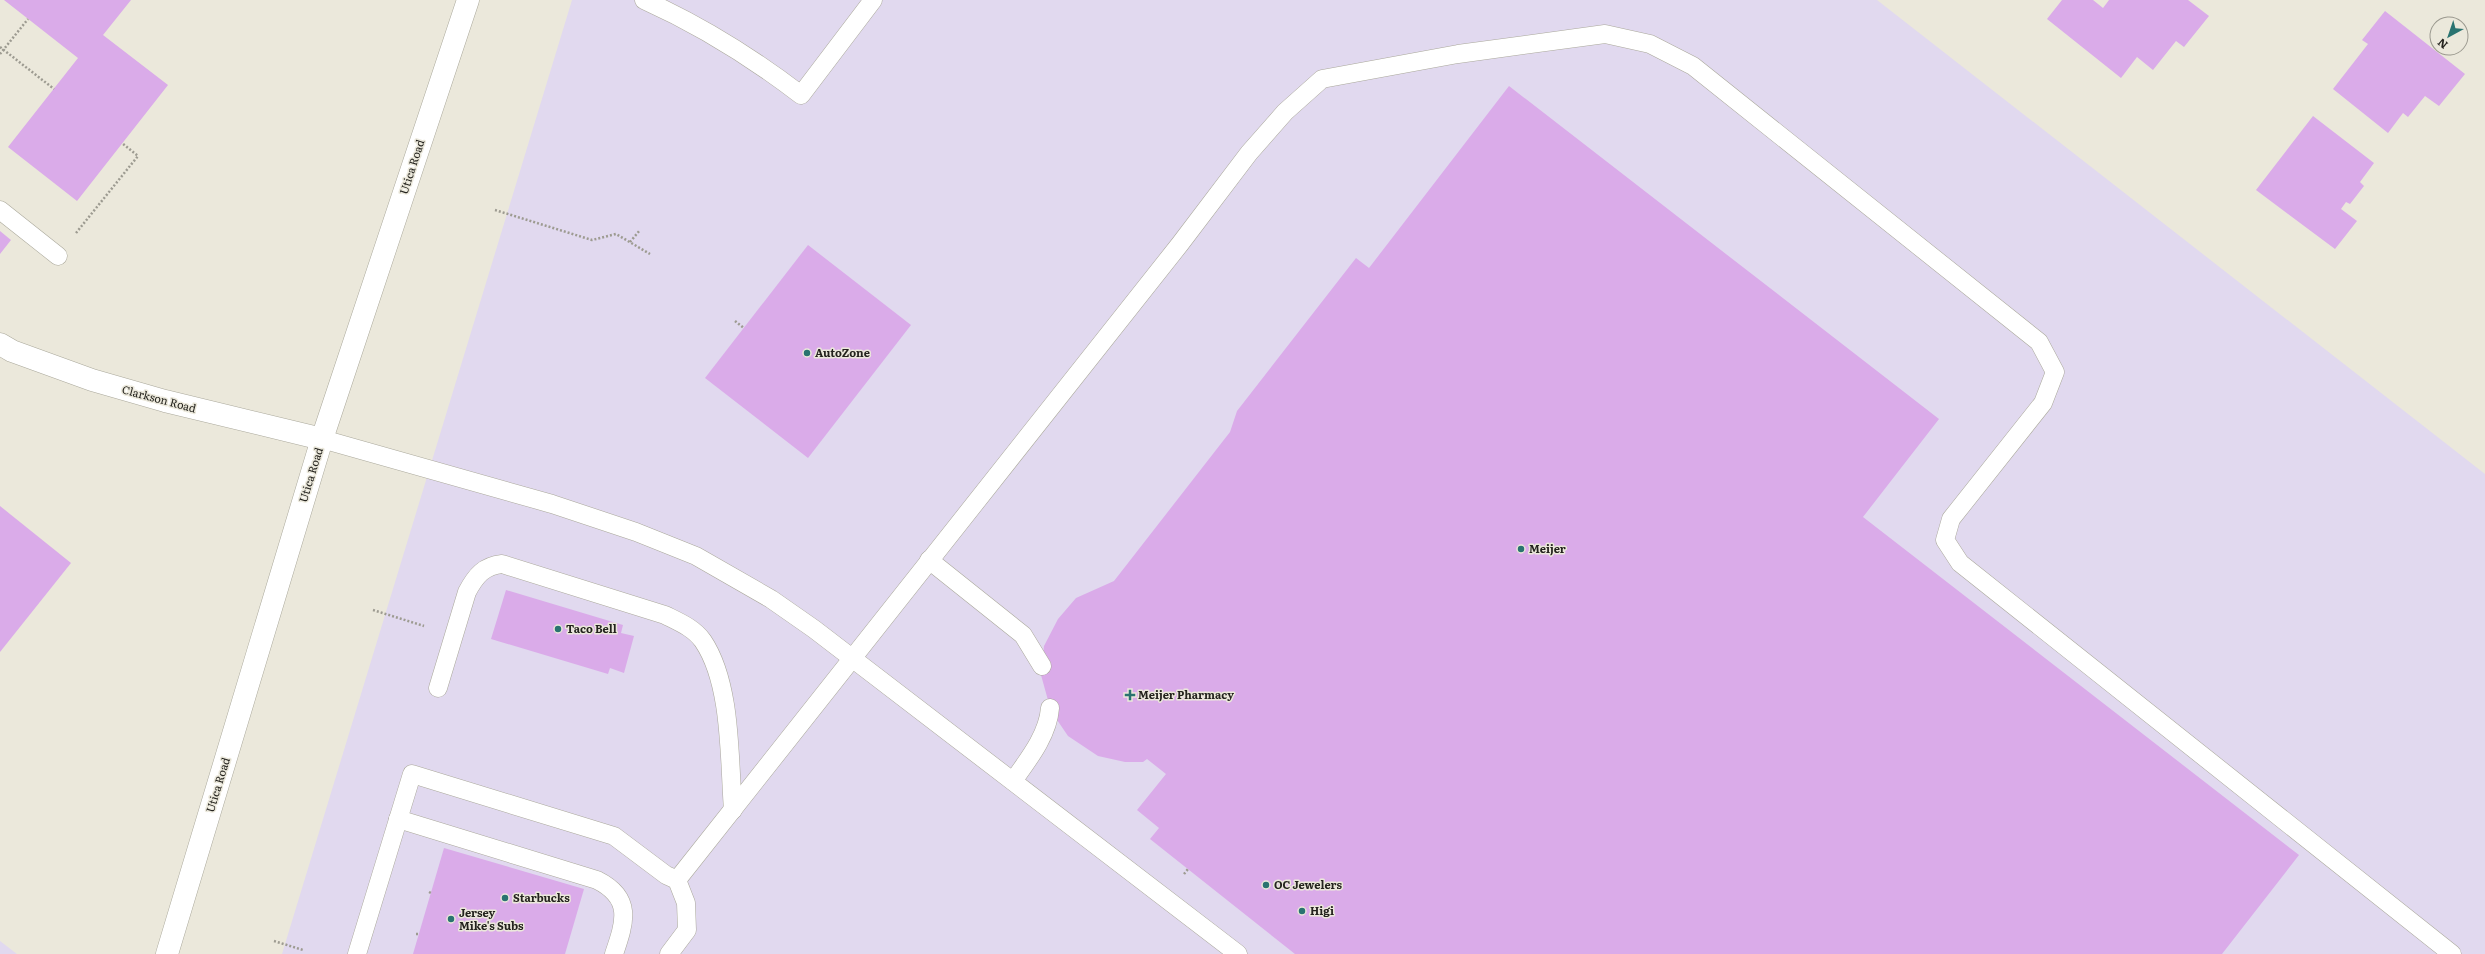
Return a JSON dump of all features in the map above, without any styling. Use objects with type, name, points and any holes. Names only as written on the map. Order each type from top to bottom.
[{"type":"main road","name":"Utica Road","points":[[167,954],[322,439],[468,0]]},
{"type":"main road","name":"Clarkson Road","points":[[0,344],[12,351],[99,382],[220,415],[322,439]]},
{"type":"lane","points":[[644,0],[691,21],[759,63],[801,95],[872,0]]},
{"type":"lane","points":[[677,880],[1180,244],[1249,153],[1284,112],[1322,79],[1458,54],[1605,34],[1650,44],[1693,66],[2039,342],[2055,372],[2043,403],[1951,519],[1945,540],[1960,563],[2452,954]]},
{"type":"lane","points":[[0,210],[58,256]]},
{"type":"lane","points":[[322,439],[552,504],[636,532],[696,556],[771,599],[852,658],[1238,954]]},
{"type":"lane","points":[[929,560],[1023,635],[1042,666]]},
{"type":"lane","points":[[438,688],[467,592],[473,580],[490,566],[502,564],[665,616],[689,627],[702,640],[717,668],[726,720],[732,810]]},
{"type":"lane","points":[[1013,781],[1038,745],[1050,715],[1050,708]]},
{"type":"lane","points":[[357,954],[412,774],[614,836],[666,875],[677,880],[686,903],[687,930],[668,954]]},
{"type":"lane","points":[[398,819],[597,880],[608,885],[618,896],[624,910],[622,930],[614,954]]},
{"type":"path","points":[[0,54],[28,19]]},
{"type":"path","points":[[0,47],[54,90]]},
{"type":"path","points":[[71,239],[138,156],[122,143]]},
{"type":"path","points":[[496,210],[577,238],[592,240],[616,234],[650,254]]},
{"type":"path","points":[[630,242],[640,230]]},
{"type":"path","points":[[735,321],[744,328]]},
{"type":"path","points":[[373,610],[429,628]]},
{"type":"path","points":[[274,941],[303,950]]},
{"type":"shaded area","points":[[572,0],[1877,0],[2485,474],[2485,954],[282,954]]},
{"type":"shaded area","points":[[0,941],[17,954],[0,954]]},
{"type":"building","points":[[4,0],[131,0],[103,35],[168,85],[77,201],[8,147],[78,58]]},
{"type":"building","points":[[2062,0],[2093,0],[2103,8],[2109,0],[2188,0],[2209,16],[2184,47],[2176,41],[2153,70],[2137,57],[2121,78],[2047,19]]},
{"type":"building","points":[[2385,11],[2429,46],[2429,56],[2442,56],[2465,74],[2439,106],[2425,96],[2408,117],[2403,113],[2388,133],[2333,89],[2368,44],[2362,40]]},
{"type":"building","name":"Meijer","points":[[1509,86],[1939,419],[1863,517],[2299,855],[2222,954],[1295,954],[1150,839],[1159,828],[1137,810],[1166,774],[1147,759],[1143,762],[1125,762],[1098,756],[1068,736],[1051,711],[1041,675],[1044,646],[1058,619],[1076,598],[1114,581],[1230,432],[1237,411],[1356,258],[1369,268]]},
{"type":"building","points":[[2313,116],[2374,163],[2360,182],[2364,186],[2350,204],[2346,202],[2341,209],[2357,221],[2335,249],[2256,190]]},
{"type":"building","points":[[0,231],[11,240],[0,254]]},
{"type":"building","name":"AutoZone","points":[[808,245],[911,325],[808,458],[705,378]]},
{"type":"building","points":[[0,506],[71,563],[0,652]]},
{"type":"building","name":"Taco Bell","points":[[506,590],[623,625],[621,633],[634,636],[624,673],[610,668],[608,674],[491,639]]},
{"type":"building","name":"Starbucks","points":[[444,848],[584,889],[565,954],[413,954]]},
{"type":"place","name":"AutoZone","points":[[807,353]]},
{"type":"place","name":"Meijer","points":[[1521,549]]},
{"type":"place","name":"Taco Bell","points":[[558,629]]},
{"type":"place","name":"Meijer Pharmacy","points":[[1130,695]]},
{"type":"place","name":"OC Jewelers","points":[[1266,885]]},
{"type":"place","name":"Starbucks","points":[[505,898]]},
{"type":"place","name":"Higi","points":[[1302,911]]},
{"type":"place","name":"Jersey Mike's Subs","points":[[451,919]]}]
